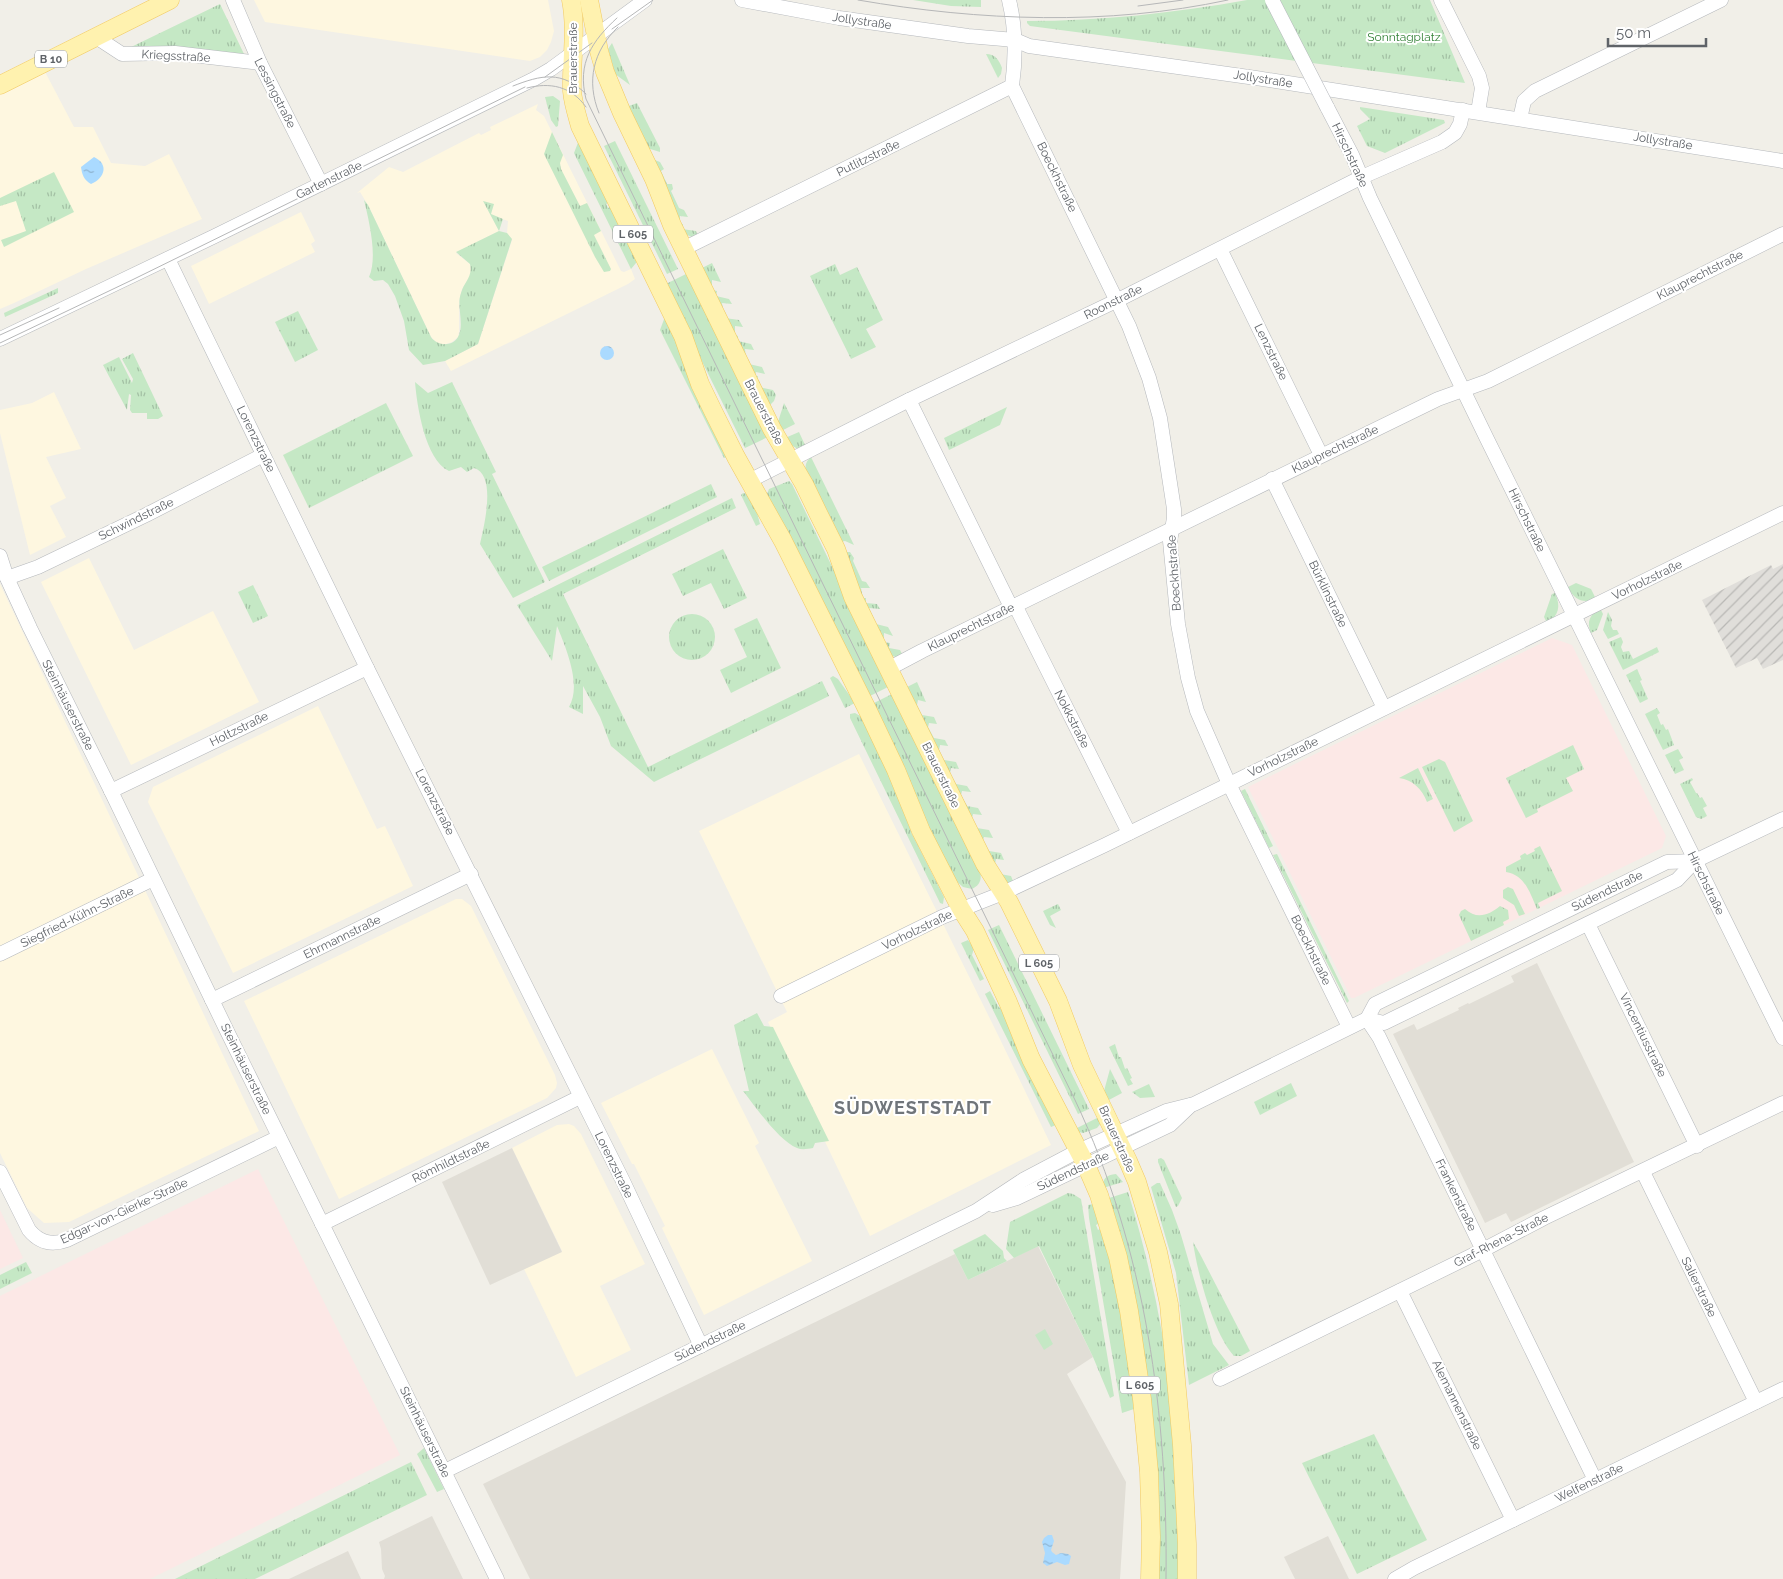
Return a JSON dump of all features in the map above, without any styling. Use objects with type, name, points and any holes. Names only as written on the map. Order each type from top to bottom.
[{"type":"main road","name":"B 10","points":[[0,85],[170,0]]},
{"type":"main road","name":"Brauerstraße","points":[[571,0],[574,20],[572,93],[580,126],[683,336],[703,391],[749,481],[779,533],[868,711],[894,765],[921,831],[961,909],[975,931],[1008,1002],[1031,1059],[1099,1195],[1118,1257],[1142,1399],[1149,1472],[1150,1579]]},
{"type":"main road","name":"Brauerstraße","points":[[589,0],[605,72],[683,249],[772,429],[804,484],[888,669],[985,864],[1017,918],[1054,993],[1082,1065],[1137,1182],[1158,1252],[1169,1304],[1185,1474],[1187,1579]]},
{"type":"street","name":"Lessingstraße","points":[[233,0],[260,63],[321,184]]},
{"type":"street","name":"Gartenstraße","points":[[0,339],[168,259],[534,79],[645,0]]},
{"type":"street","name":"Jollystraße","points":[[742,0],[839,18],[968,36],[1015,40],[1029,46],[1256,78],[1783,161]]},
{"type":"street","points":[[1009,0],[1014,23],[1015,40],[1015,65],[1012,86]]},
{"type":"street","name":"Hirschstraße","points":[[1272,0],[1327,106],[1574,615],[1783,1038]]},
{"type":"street","points":[[1441,0],[1479,76],[1482,88],[1478,112]]},
{"type":"street","points":[[1520,119],[1524,100],[1535,91],[1721,0]]},
{"type":"street","name":"Kriegsstraße","points":[[96,37],[122,54],[175,54],[260,63]]},
{"type":"street","name":"Putlitzstraße","points":[[683,249],[1012,86]]},
{"type":"street","name":"Boeckhstraße","points":[[1012,86],[1118,300],[1144,366],[1160,418],[1168,457],[1174,509],[1170,540],[1178,624],[1188,678],[1204,729],[1229,784],[1349,1027]]},
{"type":"street","name":"Roonstraße","points":[[749,481],[1362,178],[1442,142],[1454,133],[1460,124],[1463,110]]},
{"type":"street","name":"Klauprechtstraße","points":[[888,669],[1321,455],[1438,399],[1488,381],[1783,234]]},
{"type":"street","name":"Lenzstraße","points":[[1220,249],[1321,455]]},
{"type":"street","name":"Lorenzstraße","points":[[168,259],[367,668],[623,1181],[701,1346]]},
{"type":"street","name":"Nokkstraße","points":[[910,400],[1129,832]]},
{"type":"street","name":"Schwindstraße","points":[[7,578],[28,571],[137,519],[263,455]]},
{"type":"street","name":"Bürklinstraße","points":[[1272,479],[1384,708]]},
{"type":"street","name":"Vorholzstraße","points":[[781,996],[961,909],[1003,893],[1783,513]]},
{"type":"street","name":"Steinhäuserstraße","points":[[0,556],[7,578],[30,628],[497,1579]]},
{"type":"street","name":"Holtzstraße","points":[[111,791],[367,668]]},
{"type":"street","name":"Südendstraße","points":[[1367,1019],[1384,1023],[1677,880],[1695,861],[1783,819]]},
{"type":"street","name":"Südendstraße","points":[[444,1471],[976,1211],[1023,1180],[1082,1158],[1119,1141],[1170,1125],[1191,1105],[1367,1019],[1376,1004],[1667,862],[1695,861]]},
{"type":"street","name":"Ehrmannstraße","points":[[212,1000],[471,874]]},
{"type":"street","name":"Siegfried-Kühn-Straße","points":[[0,954],[153,880]]},
{"type":"street","name":"Vincentiusstraße","points":[[1588,924],[1698,1146]]},
{"type":"street","points":[[1522,933],[1531,951]]},
{"type":"street","name":"Frankenstraße","points":[[1367,1019],[1379,1037],[1595,1480]]},
{"type":"street","name":"Römhildtstraße","points":[[322,1224],[580,1097]]},
{"type":"street","name":"Graf-Rhena-Straße","points":[[1220,1379],[1483,1250],[1544,1218],[1698,1146],[1783,1103]]},
{"type":"street","name":"Edgar-von-Gierke-Straße","points":[[0,1172],[29,1230],[35,1237],[53,1244],[67,1240],[279,1137]]},
{"type":"street","name":"Salierstraße","points":[[1642,1172],[1756,1402]]},
{"type":"street","name":"Alemannenstraße","points":[[1400,1291],[1513,1520]]},
{"type":"street","name":"Welfenstraße","points":[[1395,1579],[1783,1388]]},
{"type":"shaded area","points":[[254,0],[548,0],[554,31],[547,50],[540,57],[530,61],[265,22]]},
{"type":"shaded area","points":[[42,66],[74,127],[93,127],[111,163],[145,166],[169,154],[202,219],[86,269],[0,309],[0,87]]},
{"type":"shaded area","points":[[538,104],[536,110],[544,116],[621,271],[624,272],[631,269],[635,279],[451,371],[445,361],[478,344],[512,240],[507,233],[508,221],[491,215],[499,231],[456,253],[470,264],[471,275],[462,289],[459,301],[458,337],[452,342],[438,344],[431,337],[368,205],[360,192],[357,193],[389,167],[403,172],[479,133],[481,135],[491,130],[490,127]]},
{"type":"shaded area","points":[[301,212],[315,241],[311,244],[315,252],[209,304],[191,266]]},
{"type":"shaded area","points":[[54,392],[81,449],[46,457],[66,498],[50,506],[66,537],[30,555],[0,433],[0,410],[32,403]]},
{"type":"shaded area","points":[[89,558],[134,650],[213,611],[259,702],[131,765],[41,582]]},
{"type":"shaded area","points":[[1783,564],[1783,660],[1763,669],[1757,658],[1736,668],[1702,600],[1771,565],[1773,569]]},
{"type":"shaded area","points":[[0,584],[259,1131],[69,1222],[44,1223],[27,1208],[0,1153]]},
{"type":"shaded area","points":[[1552,638],[1572,645],[1666,836],[1662,848],[1351,998],[1248,787]]},
{"type":"shaded area","points":[[318,706],[377,829],[385,826],[413,886],[233,973],[148,802],[153,787]]},
{"type":"shaded area","points":[[859,754],[1051,1145],[870,1236],[768,1022],[787,1012],[699,831]]},
{"type":"shaded area","points":[[456,899],[462,899],[471,906],[555,1075],[556,1088],[547,1098],[339,1199],[244,1001]]},
{"type":"shaded area","points":[[1537,963],[1634,1162],[1511,1222],[1506,1213],[1485,1223],[1393,1034],[1414,1024],[1417,1030],[1459,1010],[1458,1008],[1514,982],[1511,976]]},
{"type":"shaded area","points":[[712,1049],[759,1143],[755,1146],[812,1261],[704,1315],[662,1228],[665,1226],[601,1103]]},
{"type":"shaded area","points":[[569,1124],[574,1126],[581,1134],[645,1264],[600,1286],[631,1350],[576,1377],[524,1269],[562,1251],[512,1148],[557,1125]]},
{"type":"shaded area","points":[[512,1148],[562,1252],[490,1285],[442,1182]]},
{"type":"shaded area","points":[[258,1169],[400,1455],[150,1579],[0,1579],[0,1296]]},
{"type":"shaded area","points":[[0,1210],[23,1258],[0,1269]]},
{"type":"shaded area","points":[[1038,1246],[1093,1357],[1067,1374],[1126,1482],[1120,1579],[530,1579],[483,1484],[955,1254],[968,1280]]},
{"type":"shaded area","points":[[432,1516],[463,1579],[384,1579],[379,1542]]},
{"type":"shaded area","points":[[1328,1536],[1349,1579],[1295,1579],[1284,1557]]},
{"type":"shaded area","points":[[348,1551],[361,1579],[289,1579]]},
{"type":"green space","points":[[913,0],[981,0],[981,7],[951,6]]},
{"type":"green space","name":"Sonntagplatz","points":[[1247,0],[1430,0],[1465,83],[1030,26],[1027,23],[1027,21],[1082,20],[1137,15]]},
{"type":"green space","points":[[220,4],[244,54],[187,49],[129,48]]},
{"type":"green space","points":[[612,43],[630,85],[615,74],[608,49]]},
{"type":"green space","points":[[986,54],[994,56],[1000,62],[1002,68],[998,78]]},
{"type":"green space","points":[[553,96],[560,101],[558,126],[556,127],[551,120],[545,97]]},
{"type":"green space","points":[[637,103],[660,148],[660,152],[647,148],[626,107]]},
{"type":"green space","points":[[1360,107],[1444,120],[1445,123],[1385,153],[1367,146],[1357,126],[1370,119]]},
{"type":"green space","points":[[552,132],[563,155],[560,163],[561,169],[580,206],[587,203],[601,231],[594,235],[611,269],[610,271],[604,272],[595,257],[544,154]]},
{"type":"green space","points":[[579,140],[610,201],[606,204],[608,208],[612,206],[637,257],[636,263],[631,269],[574,153]]},
{"type":"green space","points":[[615,141],[678,269],[667,274],[604,146]]},
{"type":"green space","points":[[652,159],[660,162],[664,169],[661,171],[667,184],[672,184],[673,189],[671,191],[679,208],[684,210],[688,217],[680,216],[680,224],[683,224],[682,229],[696,231],[697,234],[692,237],[682,233]]},
{"type":"green space","points":[[54,172],[74,212],[4,247],[1,240],[26,231],[16,201],[0,206],[0,198]]},
{"type":"green space","points":[[364,200],[431,337],[441,344],[452,342],[458,337],[460,332],[460,298],[471,269],[470,264],[456,252],[499,231],[507,233],[512,239],[478,344],[445,361],[423,365],[409,350],[404,321],[395,296],[388,284],[383,280],[374,281],[369,277],[372,269],[373,249]]},
{"type":"green space","points":[[483,201],[494,204],[491,214],[503,219],[499,231]]},
{"type":"green space","points":[[712,263],[721,282],[712,280],[712,290],[717,291],[716,296],[729,299],[732,304],[722,303],[723,312],[726,313],[725,318],[739,320],[743,327],[735,326],[735,335],[738,336],[738,341],[751,344],[754,350],[745,349],[746,359],[749,360],[749,364],[762,367],[765,374],[756,372],[755,376],[758,376],[759,387],[773,390],[776,395],[770,405],[766,405],[700,269]]},
{"type":"green space","points":[[835,264],[840,275],[857,267],[883,320],[866,329],[876,347],[851,359],[810,276]]},
{"type":"green space","points":[[688,273],[768,437],[745,448],[664,285]]},
{"type":"green space","points":[[58,288],[58,293],[5,317],[4,313]]},
{"type":"green space","points":[[298,311],[318,350],[295,362],[275,322]]},
{"type":"green space","points":[[666,314],[729,456],[724,458],[660,330]]},
{"type":"green space","points":[[133,353],[163,416],[158,419],[147,419],[147,413],[132,413],[130,410],[131,395],[129,394],[127,410],[103,365],[119,357],[132,383],[133,379],[122,359]]},
{"type":"green space","points":[[415,382],[428,393],[452,382],[496,472],[492,474],[545,582],[513,598],[480,544],[487,502],[485,480],[481,473],[474,468],[467,472],[461,467],[449,471],[434,456],[420,418]]},
{"type":"green space","points":[[386,403],[413,456],[309,508],[283,455]]},
{"type":"green space","points":[[784,403],[795,424],[781,431],[778,422]]},
{"type":"green space","points":[[1007,407],[1000,425],[949,450],[944,438]]},
{"type":"green space","points":[[799,432],[805,445],[798,449],[789,444],[785,438]]},
{"type":"green space","points":[[811,457],[854,545],[845,541],[841,542],[806,474],[806,465]]},
{"type":"green space","points":[[789,481],[890,686],[866,698],[767,494],[769,489]]},
{"type":"green space","points":[[711,484],[717,497],[549,581],[542,567]]},
{"type":"green space","points":[[743,493],[747,494],[756,509],[760,524],[756,526],[741,495]]},
{"type":"green space","points":[[732,498],[736,508],[563,594],[648,767],[822,681],[829,696],[654,782],[611,746],[600,717],[583,686],[583,714],[569,707],[573,698],[573,678],[568,655],[557,626],[552,661],[517,605]]},
{"type":"green space","points":[[723,549],[747,598],[724,609],[711,583],[683,596],[672,574]]},
{"type":"green space","points":[[846,552],[850,552],[854,558],[853,561],[862,581],[866,582],[870,588],[861,588],[863,598],[866,598],[866,603],[877,604],[880,609],[869,608],[876,624],[888,627],[893,636],[884,633],[884,642],[890,643],[889,648],[900,650],[902,654],[897,657],[891,656],[869,617]]},
{"type":"green space","points":[[1576,583],[1591,589],[1596,599],[1583,601],[1576,598],[1568,587]]},
{"type":"green space","points":[[253,585],[268,616],[253,623],[238,592]]},
{"type":"green space","points":[[1555,593],[1558,610],[1547,623],[1544,617],[1552,594]]},
{"type":"green space","points":[[1600,608],[1603,614],[1597,630],[1591,633],[1590,619]]},
{"type":"green space","points":[[1608,612],[1612,620],[1611,626],[1613,630],[1617,630],[1619,634],[1608,639],[1603,630]]},
{"type":"green space","points":[[687,614],[697,614],[711,624],[715,637],[711,650],[705,656],[697,660],[687,660],[673,650],[669,642],[669,632],[679,618]]},
{"type":"green space","points":[[757,618],[781,668],[731,693],[720,670],[747,657],[734,629]]},
{"type":"green space","points":[[1621,637],[1623,652],[1629,651],[1633,659],[1657,647],[1659,652],[1623,670],[1609,642]]},
{"type":"green space","points":[[1637,669],[1648,699],[1640,703],[1626,675]]},
{"type":"green space","points":[[833,676],[838,679],[855,703],[845,708],[830,678]]},
{"type":"green space","points":[[917,682],[926,702],[918,700],[917,705],[922,715],[934,717],[937,724],[929,723],[928,727],[934,738],[945,740],[948,746],[940,745],[939,750],[944,760],[956,762],[959,769],[951,768],[950,773],[956,784],[967,786],[971,792],[962,791],[961,795],[967,806],[978,808],[982,815],[973,814],[972,818],[977,828],[989,830],[993,838],[984,837],[983,840],[989,851],[1001,853],[1004,860],[996,859],[995,864],[1000,874],[1011,876],[1013,881],[1009,884],[1004,882],[905,688]]},
{"type":"green space","points":[[894,693],[980,870],[980,882],[972,889],[963,887],[955,880],[870,705]]},
{"type":"green space","points":[[1657,708],[1660,713],[1657,715],[1661,725],[1663,724],[1666,730],[1668,729],[1674,745],[1663,750],[1645,714]]},
{"type":"green space","points":[[855,713],[862,717],[894,785],[912,834],[944,897],[943,904],[940,903],[850,718],[850,714]]},
{"type":"green space","points":[[1573,745],[1584,769],[1566,778],[1573,791],[1537,809],[1538,812],[1526,818],[1506,778]]},
{"type":"green space","points":[[1678,749],[1683,758],[1679,760],[1684,770],[1675,774],[1665,755]]},
{"type":"green space","points":[[1439,759],[1445,762],[1473,821],[1454,832],[1422,767]]},
{"type":"green space","points":[[1418,768],[1433,799],[1427,802],[1416,786],[1409,781],[1399,778]]},
{"type":"green space","points":[[1692,778],[1693,780],[1690,782],[1707,806],[1703,808],[1707,816],[1701,819],[1696,817],[1680,784]]},
{"type":"green space","points":[[1245,789],[1273,846],[1269,848],[1241,791]]},
{"type":"green space","points":[[1540,846],[1562,891],[1538,903],[1540,908],[1537,909],[1526,886],[1518,877],[1506,872],[1506,867],[1521,859],[1520,856],[1535,851],[1534,849]]},
{"type":"green space","points":[[1277,854],[1349,1001],[1347,1003],[1273,855]]},
{"type":"green space","points":[[1508,887],[1513,889],[1525,914],[1519,916],[1514,905],[1503,898],[1503,890]]},
{"type":"green space","points":[[1058,904],[1061,910],[1050,916],[1056,928],[1050,925],[1043,911]]},
{"type":"green space","points":[[1500,906],[1508,910],[1509,919],[1503,922],[1504,925],[1471,941],[1459,915],[1461,911],[1465,909],[1474,914],[1483,915],[1492,912]]},
{"type":"green space","points":[[999,925],[1089,1109],[1078,1114],[988,930]]},
{"type":"green space","points":[[968,940],[974,948],[972,955],[984,979],[980,981],[961,943]]},
{"type":"green space","points":[[990,991],[998,1006],[1008,1017],[1056,1125],[1051,1127],[985,994]]},
{"type":"green space","points":[[757,1013],[764,1026],[773,1027],[829,1141],[815,1143],[813,1148],[807,1149],[799,1149],[790,1144],[768,1122],[743,1091],[749,1091],[734,1025]]},
{"type":"green space","points":[[1115,1044],[1125,1069],[1127,1068],[1132,1078],[1130,1079],[1133,1084],[1128,1086],[1109,1047]]},
{"type":"green space","points":[[1110,1069],[1122,1093],[1107,1101],[1104,1091]]},
{"type":"green space","points":[[1291,1083],[1297,1096],[1260,1115],[1254,1102]]},
{"type":"green space","points":[[1149,1084],[1155,1097],[1140,1098],[1132,1092]]},
{"type":"green space","points":[[1101,1116],[1102,1122],[1097,1128],[1083,1133],[1079,1132],[1077,1128]]},
{"type":"green space","points":[[1158,1159],[1164,1160],[1182,1198],[1176,1207],[1158,1162]]},
{"type":"green space","points":[[1116,1174],[1123,1182],[1103,1188],[1105,1178]]},
{"type":"green space","points":[[1160,1183],[1181,1235],[1213,1344],[1229,1365],[1189,1385],[1176,1273],[1151,1187]]},
{"type":"green space","points":[[1128,1192],[1155,1294],[1172,1398],[1181,1579],[1158,1579],[1106,1199]]},
{"type":"green space","points":[[1068,1193],[1081,1199],[1114,1396],[1110,1398],[1093,1357],[1039,1246],[1014,1258],[1006,1249],[1010,1222]]},
{"type":"green space","points":[[1093,1204],[1100,1223],[1096,1225],[1098,1230],[1102,1228],[1113,1273],[1130,1363],[1134,1409],[1122,1413],[1089,1218],[1088,1205]]},
{"type":"green space","points":[[985,1234],[1003,1251],[1004,1258],[1007,1261],[968,1280],[953,1250]]},
{"type":"green space","points":[[1193,1242],[1250,1351],[1241,1356],[1234,1356],[1213,1319],[1202,1286]]},
{"type":"green space","points":[[26,1262],[32,1273],[0,1289],[0,1275]]},
{"type":"green space","points":[[1045,1329],[1053,1344],[1044,1350],[1035,1335]]},
{"type":"green space","points":[[1374,1434],[1427,1540],[1357,1574],[1302,1463]]},
{"type":"green space","points":[[424,1448],[444,1489],[437,1492],[417,1454]]},
{"type":"green space","points":[[411,1462],[427,1495],[255,1579],[175,1579]]},
{"type":"water","points":[[94,157],[102,163],[103,171],[102,175],[91,184],[84,177],[81,167]]},
{"type":"water","points":[[604,346],[610,346],[614,353],[610,360],[604,360],[600,356],[600,350]]},
{"type":"water","points":[[1048,1535],[1052,1535],[1054,1541],[1052,1552],[1056,1555],[1061,1553],[1071,1556],[1069,1564],[1065,1565],[1057,1562],[1047,1566],[1043,1563],[1045,1553],[1042,1542]]},
{"type":"tram line","points":[[612,29],[653,0]]},
{"type":"tram line","points":[[858,0],[950,13],[1043,18],[1136,14],[1228,0]]},
{"type":"tram line","points":[[1138,6],[1183,0]]},
{"type":"tram line","points":[[617,18],[600,35],[585,64],[584,86],[586,99],[1075,1100],[1099,1157],[1119,1215],[1136,1274],[1148,1334],[1163,1456],[1166,1517],[1166,1579]]},
{"type":"tram line","points":[[599,113],[593,89],[594,67],[603,46],[618,27]]},
{"type":"tram line","points":[[545,77],[592,43]]},
{"type":"tram line","points":[[513,86],[533,79],[551,77],[568,81],[586,94]]},
{"type":"tram line","points":[[527,88],[544,85],[560,87],[574,94],[586,107]]},
{"type":"tram line","points":[[0,343],[525,87]]},
{"type":"tram line","points":[[0,335],[59,308]]},
{"type":"district","name":"SÜDWESTSTADT","points":[[913,1107]]}]
